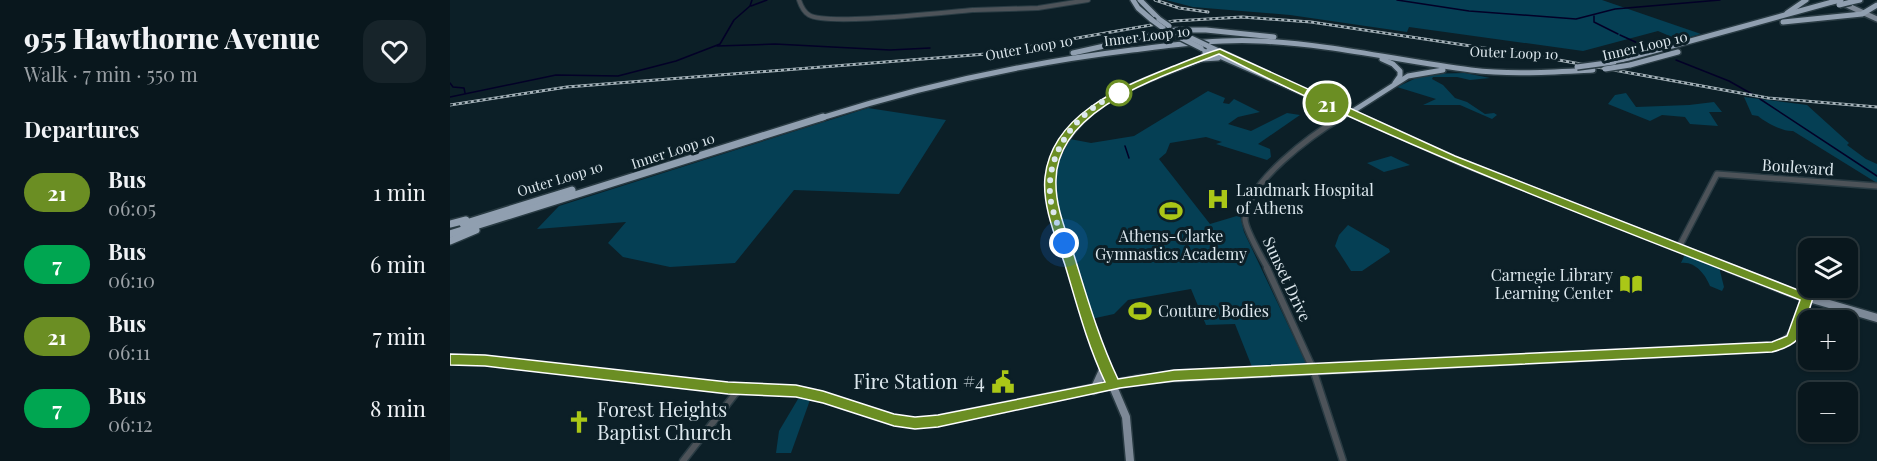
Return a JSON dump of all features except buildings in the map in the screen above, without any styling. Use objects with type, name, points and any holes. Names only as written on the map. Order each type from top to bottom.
[{"type":"highway","points":[[1133,0],[1138,8],[1186,41],[1264,72],[1272,78]]},
{"type":"highway","points":[[1140,0],[1156,19]]},
{"type":"highway","points":[[1767,21],[1791,11],[1806,0]]},
{"type":"highway","name":"Inner Loop 10","points":[[450,234],[840,111],[958,79],[1063,59],[1153,47],[1212,42],[1271,41],[1336,47],[1472,70],[1533,73],[1597,71],[1630,65],[1783,22],[1840,3],[1860,0]]},
{"type":"highway","name":"Outer Loop 10","points":[[450,226],[506,211],[874,96],[966,73],[1057,56],[1198,39],[1294,39],[1471,66],[1525,69],[1577,67],[1614,62],[1833,1],[1840,3]]},
{"type":"highway","points":[[1783,22],[1864,13],[1877,4]]},
{"type":"highway","points":[[1057,56],[1171,31],[1206,30],[1294,39]]},
{"type":"highway","points":[[1171,31],[1184,34],[1216,53],[1350,113],[1414,74],[1437,70],[1531,75],[1597,71]]},
{"type":"highway","points":[[1271,41],[1340,50],[1386,60],[1400,71],[1395,84]]},
{"type":"highway","points":[[1202,58],[1205,55],[1203,49]]},
{"type":"highway","points":[[1202,58],[1216,53]]},
{"type":"highway","points":[[1327,103],[1348,107],[1365,104]]},
{"type":"highway","points":[[450,241],[521,212]]},
{"type":"main road","points":[[1833,1],[1877,20]]},
{"type":"main road","points":[[1130,461],[1126,417],[1096,348],[1052,205],[1050,179],[1053,163],[1067,134],[1098,105],[1131,87],[1202,58]]},
{"type":"main road","points":[[1350,113],[1451,158],[1798,294]]},
{"type":"main road","points":[[450,360],[485,360],[739,389],[805,392],[894,420],[915,423],[938,421],[1140,379],[1174,375],[1772,347],[1785,344],[1792,339],[1807,298],[1877,318]]},
{"type":"main road","points":[[1094,390],[1105,366]]},
{"type":"street","points":[[799,0],[801,7],[810,16],[823,18],[895,18],[973,9],[1038,8],[1088,0]]},
{"type":"street","name":"Sunset Drive","points":[[1343,461],[1313,369],[1248,229],[1245,210],[1254,191],[1271,173],[1327,126],[1350,113]]},
{"type":"street","name":"Boulevard","points":[[1679,247],[1717,174],[1877,186]]},
{"type":"street","points":[[683,461],[739,389]]},
{"type":"shaded area","points":[[1166,0],[1602,0],[1701,34],[1679,40],[1658,31],[1583,51],[1409,27],[1407,32],[1290,15],[1193,7]]},
{"type":"shaded area","points":[[1465,73],[1490,78],[1470,80],[1457,77],[1433,77],[1432,79],[1443,85],[1455,98],[1467,102],[1485,114],[1497,115],[1492,119],[1460,105],[1423,105],[1436,99],[1397,87],[1425,74]]},
{"type":"shaded area","points":[[1208,91],[1225,98],[1223,103],[1229,104],[1234,99],[1260,112],[1238,117],[1228,124],[1251,131],[1287,113],[1300,115],[1258,144],[1270,149],[1271,157],[1267,160],[1216,144],[1222,142],[1206,137],[1170,143],[1166,153],[1159,159],[1210,224],[1240,215],[1244,232],[1306,363],[1304,365],[1252,367],[1235,324],[1206,325],[1191,289],[1128,300],[1114,314],[1091,319],[1066,242],[1056,200],[1055,168],[1060,157],[1070,139],[1091,143],[1134,136]]},
{"type":"shaded area","points":[[1626,93],[1636,107],[1714,102],[1722,112],[1709,112],[1718,126],[1690,124],[1685,117],[1662,115],[1650,121],[1608,104],[1615,95]]},
{"type":"shaded area","points":[[1744,97],[1807,105],[1849,143],[1847,145],[1877,164],[1877,183],[1793,131],[1779,128],[1752,115]]},
{"type":"shaded area","points":[[868,108],[946,120],[899,194],[794,190],[735,263],[670,267],[623,257],[608,243],[626,222],[537,229],[559,206]]},
{"type":"shaded area","points":[[1391,156],[1410,165],[1384,172],[1367,163]]},
{"type":"shaded area","points":[[1348,225],[1389,249],[1390,252],[1362,271],[1351,271],[1335,246],[1339,235]]},
{"type":"shaded area","points":[[1686,252],[1698,257],[1697,259],[1701,258],[1793,297],[1719,267],[1724,287],[1722,291],[1710,286],[1699,269],[1691,264],[1681,263]]},
{"type":"shaded area","points":[[798,399],[810,400],[791,453],[776,453],[779,431]]},
{"type":"waterway","points":[[450,97],[556,75],[618,76],[676,61],[720,44],[734,20],[750,6],[752,0]]},
{"type":"waterway","points":[[751,6],[767,0]]},
{"type":"waterway","points":[[1397,0],[1469,11],[1576,19],[1615,9],[1720,0]]},
{"type":"waterway","points":[[1594,16],[1594,22],[1618,34]]},
{"type":"waterway","points":[[1620,35],[1642,45]]},
{"type":"waterway","points":[[717,46],[775,44],[890,50],[930,48]]},
{"type":"waterway","points":[[1676,60],[1729,81],[1752,94]]},
{"type":"waterway","points":[[450,83],[453,87],[464,88],[465,93]]},
{"type":"waterway","points":[[1760,99],[1877,176]]},
{"type":"waterway","points":[[1125,146],[1129,158]]},
{"type":"railway","points":[[1155,0],[1179,8],[1208,12]]},
{"type":"railway","points":[[450,105],[567,87],[986,54],[1174,21],[1242,17],[1311,22],[1531,55],[1768,98],[1877,107]]},
{"type":"bus line","name":"21","points":[[450,360],[477,359],[685,384],[805,392],[909,423],[938,421],[1114,386],[1096,348],[1052,205],[1050,179],[1053,163],[1067,134],[1098,105],[1131,87],[1220,51],[1272,78],[1451,158],[1807,298],[1795,335],[1785,344],[1772,347],[1174,375],[1122,383]]},
{"type":"place","name":"Landmark Hospital of Athens","points":[[1218,199]]},
{"type":"place","name":"Athens-Clarke Gymnastics Academy","points":[[1171,211]]},
{"type":"place","name":"Carnegie Library Learning Center","points":[[1631,284]]},
{"type":"place","name":"Couture Bodies","points":[[1140,311]]},
{"type":"place","name":"Fire Station #4","points":[[1003,382]]},
{"type":"place","name":"Forest Heights Baptist Church","points":[[579,422]]},
{"type":"route","points":[[1064,243],[1050,195],[1053,163],[1067,134],[1078,122],[1098,105],[1119,93]]}]
